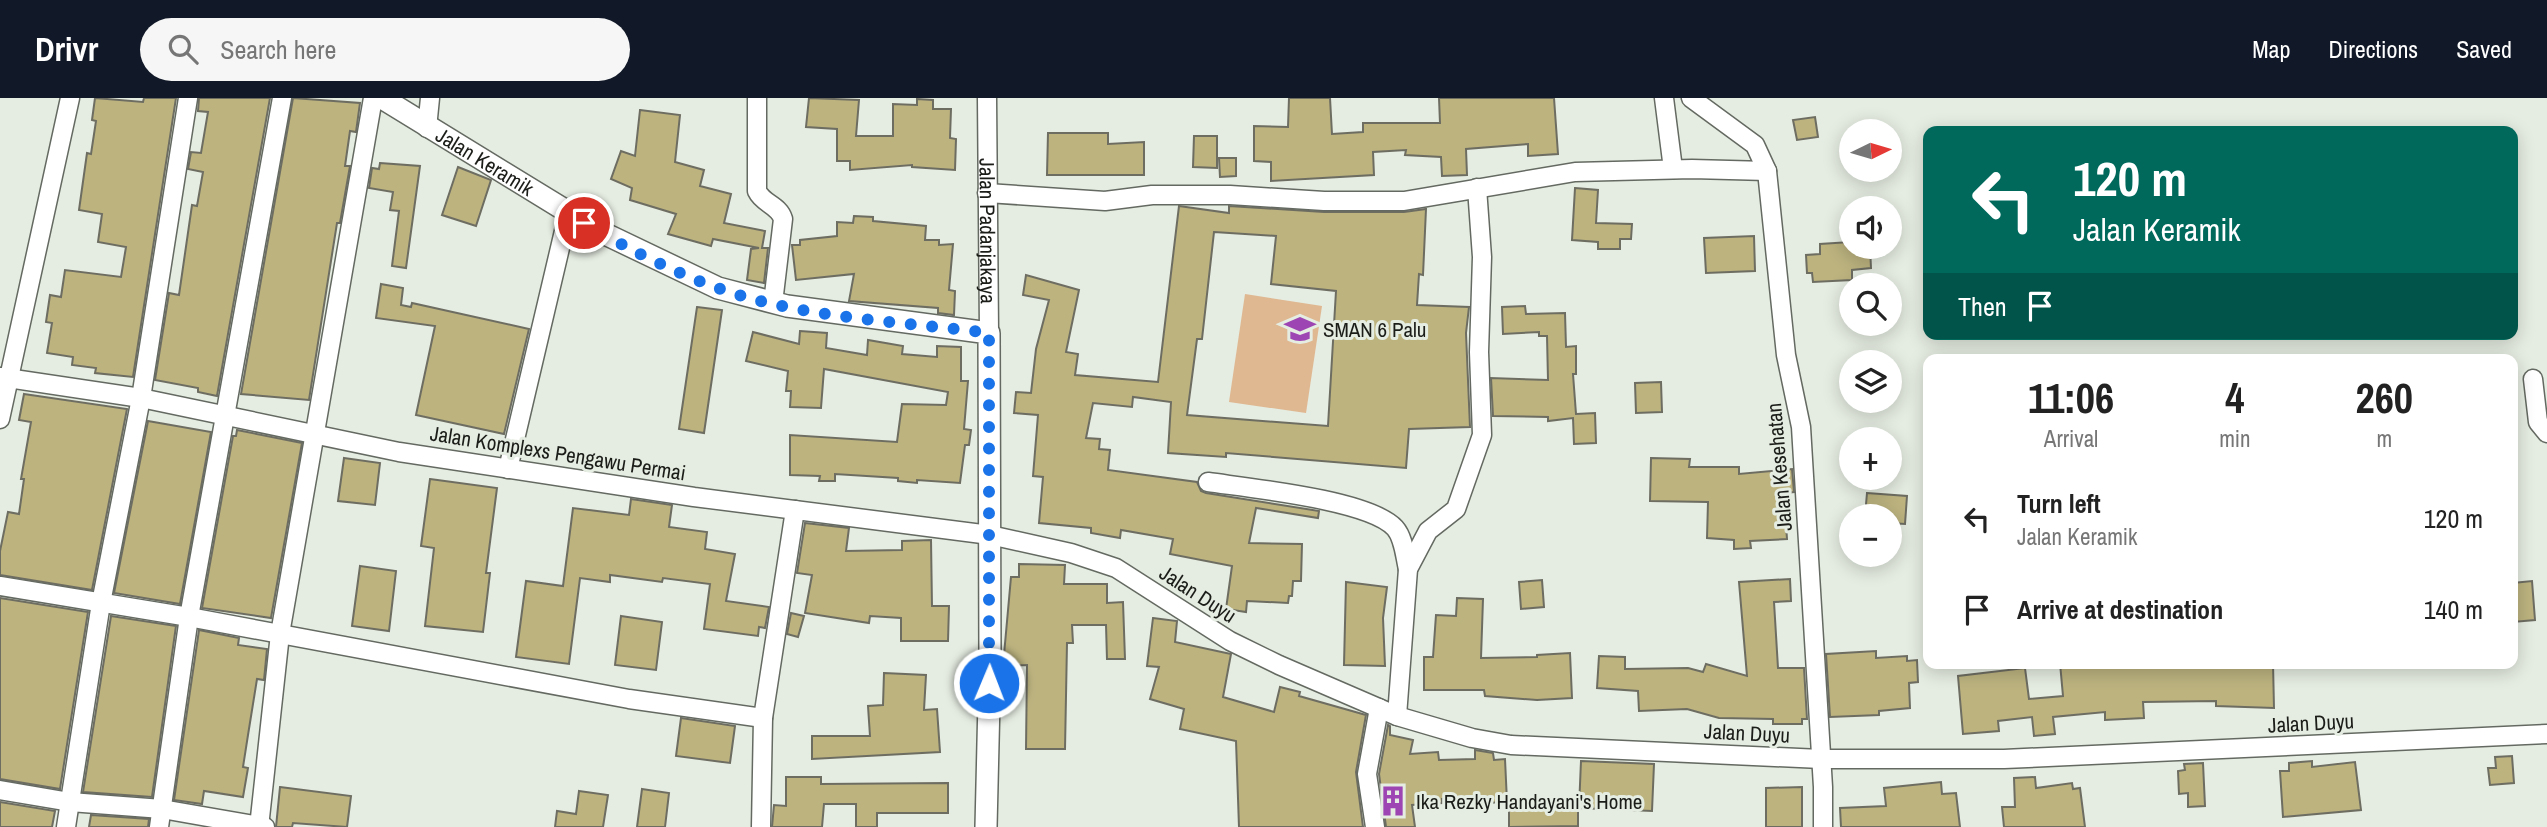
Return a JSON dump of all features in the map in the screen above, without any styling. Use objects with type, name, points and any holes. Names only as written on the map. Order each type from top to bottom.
[{"type":"street","points":[[0,419],[4,378],[70,98]]},
{"type":"street","points":[[66,827],[101,603],[141,398],[188,98]]},
{"type":"street","points":[[161,818],[189,617],[228,415],[282,98]]},
{"type":"street","points":[[0,790],[161,818],[261,826],[280,634],[373,98]]},
{"type":"street","name":"Jalan Keramik","points":[[382,98],[426,128],[568,214],[699,280],[739,295],[773,303],[989,333]]},
{"type":"street","points":[[426,128],[430,98]]},
{"type":"street","points":[[757,98],[757,191],[760,197],[778,209],[783,219],[773,303]]},
{"type":"street","name":"Jalan Padanjakaya","points":[[986,827],[990,535],[987,98]]},
{"type":"street","points":[[1664,98],[1673,169]]},
{"type":"street","name":"Jalan Kesehatan","points":[[1691,98],[1755,145],[1767,171],[1786,355],[1800,418],[1823,827]]},
{"type":"street","points":[[987,193],[1105,201],[1152,195],[1404,201],[1575,172],[1673,169],[1767,171]]},
{"type":"street","points":[[1408,569],[1428,531],[1456,509],[1482,435],[1479,352],[1482,257],[1477,188]]},
{"type":"street","points":[[508,469],[568,214]]},
{"type":"street","name":"Jalan Komplexs Pengawu Permai","points":[[4,378],[141,398],[315,436],[508,469],[990,535]]},
{"type":"street","points":[[2533,379],[2538,422],[2547,433]]},
{"type":"street","points":[[1208,482],[1346,505],[1389,522],[1399,534],[1408,569],[1397,716]]},
{"type":"street","points":[[761,827],[762,718],[795,510]]},
{"type":"street","name":"Jalan Duyu","points":[[990,535],[1105,563],[1230,641],[1379,708],[1472,738],[1511,745],[1821,759],[2071,758],[2547,734]]},
{"type":"street","points":[[0,586],[189,617],[429,664],[762,718]]},
{"type":"street","points":[[1375,827],[1367,774],[1379,708]]},
{"type":"shaded area","points":[[1245,294],[1322,306],[1306,413],[1229,402]]},
{"type":"building","points":[[95,98],[143,102],[144,98],[176,98],[133,377],[95,373],[96,368],[72,365],[73,357],[47,353],[52,323],[46,322],[50,295],[61,297],[65,270],[121,277],[126,247],[98,242],[102,214],[79,210],[87,153],[91,154],[96,121],[92,120]]},
{"type":"building","points":[[199,98],[270,98],[217,396],[198,392],[198,388],[155,380],[169,293],[179,295],[192,205],[197,206],[203,172],[188,169],[191,152],[201,153],[208,112],[198,111]]},
{"type":"building","points":[[293,98],[360,103],[356,132],[350,131],[345,166],[350,166],[340,223],[337,223],[309,400],[241,394]]},
{"type":"building","points":[[809,98],[859,100],[856,136],[893,136],[893,104],[917,105],[917,99],[933,100],[933,109],[951,109],[950,138],[956,139],[955,170],[912,165],[850,170],[850,161],[837,161],[837,129],[806,127]]},
{"type":"building","points":[[1289,98],[1330,98],[1332,134],[1363,132],[1363,123],[1440,123],[1439,98],[1554,98],[1558,154],[1528,156],[1528,144],[1466,149],[1467,175],[1442,176],[1441,157],[1405,155],[1406,150],[1373,152],[1374,175],[1271,181],[1271,162],[1254,161],[1254,126],[1288,127]]},
{"type":"building","points":[[640,110],[680,115],[675,162],[704,170],[700,186],[731,194],[724,223],[765,231],[762,248],[768,248],[764,283],[747,280],[751,249],[759,248],[713,239],[711,246],[668,234],[676,214],[630,200],[632,188],[611,179],[621,151],[635,156]]},
{"type":"building","points":[[1815,117],[1818,137],[1797,140],[1793,120]]},
{"type":"building","points":[[1048,133],[1108,133],[1108,144],[1144,142],[1144,175],[1047,175]]},
{"type":"building","points":[[1194,136],[1217,136],[1217,168],[1193,167]]},
{"type":"building","points":[[1219,158],[1236,158],[1236,176],[1220,177]]},
{"type":"building","points":[[380,163],[420,166],[406,268],[392,266],[399,211],[390,210],[393,192],[369,188],[372,168],[379,169]]},
{"type":"building","points":[[458,167],[491,180],[476,226],[442,215]]},
{"type":"building","points":[[1575,188],[1598,190],[1596,223],[1632,224],[1631,239],[1620,239],[1620,249],[1598,249],[1598,242],[1572,240]]},
{"type":"building","points":[[1179,206],[1229,213],[1229,206],[1324,212],[1404,212],[1426,209],[1423,275],[1419,274],[1417,305],[1469,307],[1466,333],[1470,427],[1409,429],[1406,468],[1226,453],[1226,457],[1168,453],[1171,402],[1133,397],[1132,407],[1093,403],[1086,438],[1100,439],[1099,449],[1110,450],[1108,470],[1197,482],[1201,491],[1206,493],[1319,511],[1318,518],[1256,508],[1249,543],[1302,544],[1301,581],[1293,581],[1292,596],[1289,596],[1288,603],[1247,601],[1246,612],[1226,609],[1232,566],[1170,554],[1173,539],[1121,530],[1120,538],[1091,533],[1091,528],[1039,523],[1043,477],[1033,476],[1038,415],[1014,413],[1016,392],[1031,393],[1036,349],[1049,300],[1023,295],[1026,275],[1079,290],[1066,352],[1078,354],[1075,375],[1158,382]],"holes":[[[1214,232],[1276,236],[1271,284],[1336,291],[1328,426],[1187,415],[1197,339],[1202,339]]]},
{"type":"building","points":[[854,216],[873,217],[873,221],[926,226],[925,240],[939,240],[939,245],[953,244],[949,290],[955,291],[954,315],[938,313],[938,308],[849,301],[854,274],[796,280],[792,245],[800,245],[800,240],[837,236],[837,222],[853,223]]},
{"type":"building","points":[[1754,236],[1755,271],[1706,273],[1704,238]]},
{"type":"building","points":[[1839,243],[1839,259],[1871,259],[1871,268],[1839,273],[1839,281],[1813,282],[1812,273],[1807,273],[1806,255],[1820,254],[1820,244]]},
{"type":"building","points":[[381,284],[403,288],[401,305],[411,307],[412,303],[529,329],[504,434],[416,415],[435,326],[376,318]]},
{"type":"building","points":[[1525,306],[1526,314],[1565,313],[1566,347],[1576,346],[1576,374],[1573,374],[1576,414],[1595,413],[1596,443],[1574,444],[1573,418],[1548,421],[1548,417],[1493,416],[1491,378],[1548,380],[1547,336],[1539,336],[1539,332],[1503,334],[1502,307]]},
{"type":"building","points":[[697,307],[722,310],[704,433],[679,429]]},
{"type":"building","points":[[800,331],[827,333],[826,348],[867,355],[868,340],[903,346],[902,354],[937,357],[937,346],[961,347],[961,381],[968,381],[964,429],[971,430],[969,445],[965,445],[960,483],[917,480],[917,483],[898,481],[898,478],[835,474],[835,481],[819,481],[820,476],[790,475],[790,435],[897,442],[902,404],[946,405],[948,392],[824,369],[821,408],[790,407],[791,391],[786,391],[788,371],[746,361],[753,332],[799,344]]},
{"type":"building","points":[[1661,382],[1662,412],[1636,413],[1635,383]]},
{"type":"building","points":[[24,394],[127,409],[92,590],[0,575],[0,551],[8,512],[19,514],[24,479],[21,479],[31,422],[19,420]]},
{"type":"building","points":[[148,421],[211,432],[180,604],[114,593]]},
{"type":"building","points":[[237,430],[302,443],[271,618],[202,608],[233,436],[236,436]]},
{"type":"building","points":[[344,458],[380,463],[375,505],[338,501]]},
{"type":"building","points":[[1651,458],[1690,459],[1689,467],[1739,467],[1739,474],[1792,469],[1794,492],[1784,493],[1787,539],[1750,541],[1751,548],[1734,549],[1734,540],[1707,538],[1708,502],[1650,501]]},
{"type":"building","points":[[430,479],[497,488],[486,573],[490,573],[483,632],[425,626],[434,548],[421,546]]},
{"type":"building","points":[[1867,493],[1907,496],[1905,524],[1902,524],[1902,504],[1866,504]]},
{"type":"building","points":[[631,499],[672,505],[669,527],[707,532],[705,549],[735,554],[726,601],[769,607],[765,628],[759,627],[758,636],[704,629],[710,584],[663,578],[662,582],[610,575],[610,582],[580,578],[569,664],[516,657],[526,581],[563,586],[573,508],[629,515]]},
{"type":"building","points":[[805,523],[849,528],[846,551],[902,550],[902,541],[931,540],[932,606],[949,606],[948,641],[901,641],[901,618],[870,616],[869,623],[805,613],[812,575],[797,573]]},
{"type":"building","points":[[1019,564],[1065,565],[1064,584],[1107,584],[1107,603],[1123,602],[1125,659],[1107,659],[1106,625],[1072,625],[1073,643],[1067,643],[1065,749],[1026,749],[1027,665],[1003,666],[1011,577],[1019,577]]},
{"type":"building","points":[[360,566],[396,571],[389,631],[352,626]]},
{"type":"building","points":[[1790,579],[1791,601],[1774,602],[1778,668],[1804,668],[1807,719],[1802,719],[1802,724],[1773,724],[1773,719],[1719,718],[1687,709],[1639,711],[1638,691],[1597,688],[1599,656],[1625,657],[1625,669],[1688,668],[1703,672],[1706,664],[1747,676],[1739,582]]},
{"type":"building","points":[[1542,580],[1544,607],[1521,609],[1519,582]]},
{"type":"building","points":[[2532,581],[2535,620],[2518,622],[2518,582]]},
{"type":"building","points":[[1346,582],[1387,587],[1383,618],[1385,666],[1344,665]]},
{"type":"building","points":[[0,598],[88,612],[60,789],[0,779]]},
{"type":"building","points":[[1457,598],[1483,599],[1481,658],[1537,657],[1570,653],[1572,698],[1537,700],[1485,696],[1484,690],[1424,690],[1424,657],[1433,657],[1436,615],[1456,616]]},
{"type":"building","points":[[791,613],[804,616],[798,637],[787,634]]},
{"type":"building","points":[[111,616],[176,626],[152,797],[83,792]]},
{"type":"building","points":[[621,616],[662,622],[656,670],[615,665]]},
{"type":"building","points":[[1153,618],[1177,621],[1175,642],[1231,654],[1223,697],[1274,712],[1280,687],[1300,692],[1299,696],[1366,715],[1356,772],[1363,827],[1239,827],[1236,741],[1180,729],[1184,709],[1150,699],[1159,667],[1147,666]]},
{"type":"building","points":[[199,630],[239,638],[238,645],[267,649],[264,680],[257,679],[243,767],[248,768],[243,797],[204,791],[202,804],[174,800]]},
{"type":"building","points":[[1876,651],[1876,658],[1907,656],[1907,661],[1917,660],[1918,682],[1909,683],[1910,708],[1879,711],[1879,715],[1830,717],[1826,654]]},
{"type":"building","points":[[2025,669],[2029,699],[2063,696],[2061,669],[2273,669],[2274,708],[2216,706],[2216,701],[2143,702],[2144,718],[2105,720],[2105,712],[2053,717],[2055,734],[2034,736],[2032,717],[1998,721],[1999,731],[1963,734],[1958,676]]},
{"type":"building","points":[[884,673],[926,675],[924,710],[937,709],[940,752],[812,759],[812,736],[870,736],[868,706],[883,705]]},
{"type":"building","points":[[681,718],[735,726],[730,763],[676,756]]},
{"type":"building","points":[[1388,725],[1390,735],[1413,740],[1410,754],[1438,752],[1439,760],[1475,759],[1475,750],[1493,753],[1494,760],[1505,759],[1507,802],[1483,803],[1483,797],[1442,799],[1442,803],[1412,805],[1415,827],[1386,827],[1379,774]]},
{"type":"building","points":[[2512,756],[2514,783],[2490,785],[2488,768],[2496,768],[2495,757]]},
{"type":"building","points":[[1581,761],[1654,764],[1652,811],[1579,808]]},
{"type":"building","points":[[2312,761],[2312,767],[2355,762],[2361,810],[2283,817],[2280,771],[2289,771],[2289,763]]},
{"type":"building","points":[[2203,763],[2205,806],[2188,807],[2188,793],[2179,794],[2178,771],[2185,770],[2184,764]]},
{"type":"building","points":[[786,777],[821,777],[821,784],[948,783],[948,813],[877,813],[877,827],[856,827],[856,804],[824,804],[822,827],[772,827],[774,805],[786,806]]},
{"type":"building","points":[[2035,777],[2036,788],[2072,783],[2073,789],[2080,788],[2085,827],[2004,827],[2002,807],[2015,807],[2014,778]]},
{"type":"building","points":[[1941,782],[1942,794],[1956,793],[1960,827],[1841,827],[1840,808],[1886,806],[1884,788]]},
{"type":"building","points":[[280,787],[351,796],[347,827],[293,823],[292,827],[276,827]]},
{"type":"building","points":[[1802,787],[1802,827],[1766,827],[1766,788]]},
{"type":"building","points":[[642,789],[669,793],[665,827],[637,827]]},
{"type":"building","points":[[579,791],[608,795],[603,827],[555,827],[557,811],[576,814]]},
{"type":"building","points":[[1509,800],[1578,800],[1578,826],[1509,827]]},
{"type":"building","points":[[0,802],[55,811],[52,827],[0,827]]},
{"type":"building","points":[[91,815],[149,819],[148,827],[89,827]]},
{"type":"place","name":"SMAN 6 Palu","points":[[1300,329]]},
{"type":"place","name":"Ika Rezky Handayani's Home","points":[[1393,801]]},
{"type":"route","points":[[584,223],[699,280],[739,295],[788,306],[989,333],[989,683]]}]
